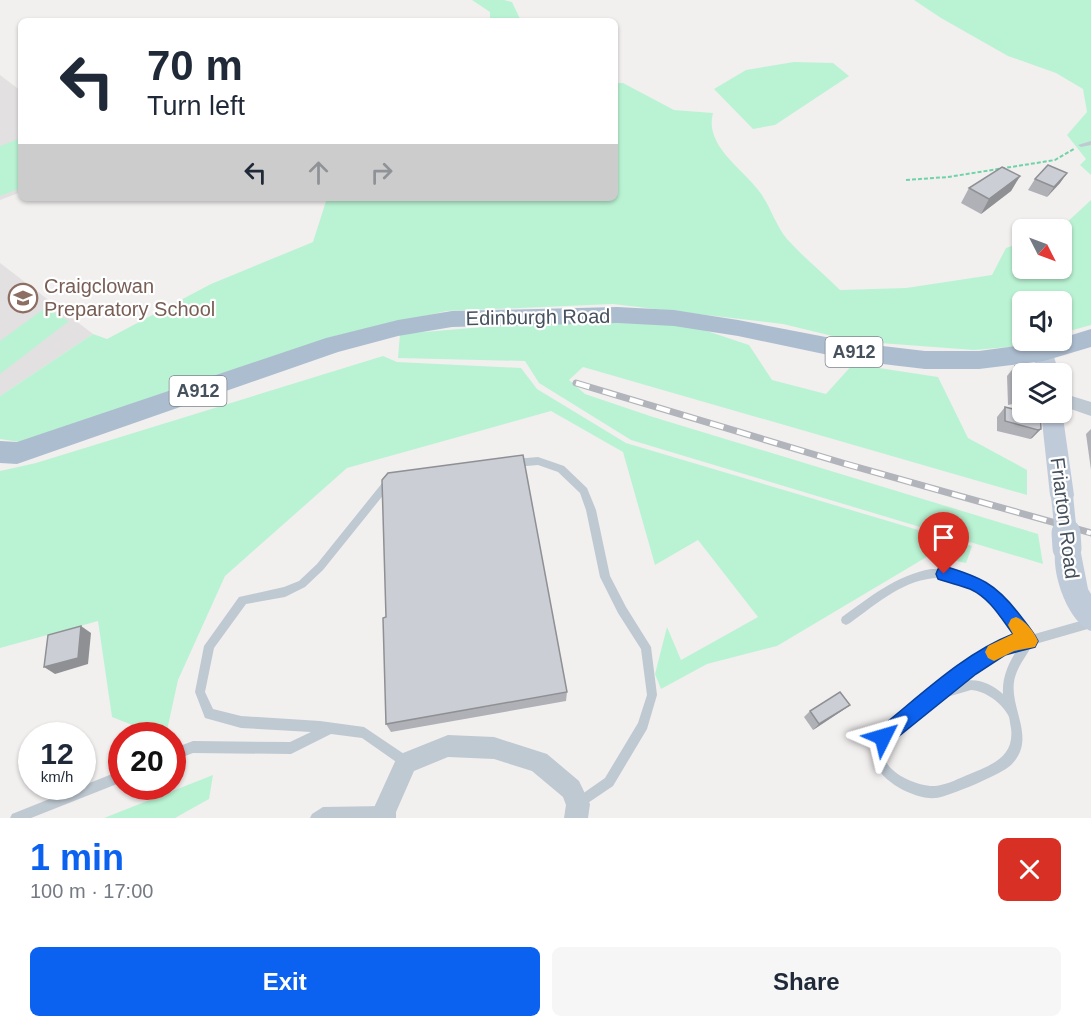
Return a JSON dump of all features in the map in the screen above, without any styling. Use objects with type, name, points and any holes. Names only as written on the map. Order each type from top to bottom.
[{"type":"main road","name":"Edinburgh Road","points":[[0,452],[17,453],[334,344],[398,328],[452,319],[617,315],[674,318],[738,328],[857,352],[925,360],[1046,363],[1091,338]]},
{"type":"street","points":[[1072,402],[1091,409]]},
{"type":"street","name":"Friarton Road","points":[[1053,423],[1067,548],[1075,594],[1091,618]]},
{"type":"street","points":[[384,815],[406,763],[448,746],[494,748],[539,762],[571,789],[577,811]]},
{"type":"lane","points":[[1081,145],[1091,143]]},
{"type":"lane","points":[[504,465],[538,461],[561,469],[584,491],[591,510],[605,577],[622,610],[646,647],[652,695],[643,725],[609,782],[577,811]]},
{"type":"lane","points":[[404,477],[393,478],[386,483],[320,567],[302,584],[285,592],[243,600],[209,646],[200,692],[209,714],[241,722],[331,728],[364,733],[406,763]]},
{"type":"lane","points":[[846,620],[886,593],[922,575],[944,574],[975,583],[988,591],[997,599],[1029,641]]},
{"type":"lane","points":[[1029,641],[1012,665],[1008,685],[1018,740],[1006,763],[937,792],[918,791],[895,777],[881,764],[879,746],[883,737],[969,668],[1013,643],[1029,641],[1091,623]]},
{"type":"lane","points":[[936,695],[950,693],[966,686],[980,686],[991,691],[1012,712]]},
{"type":"lane","points":[[186,750],[193,747],[291,748],[331,728]]},
{"type":"lane","points":[[16,818],[108,782]]},
{"type":"lane","points":[[316,818],[323,813],[384,815]]},
{"type":"path","points":[[906,180],[948,177],[1055,160],[1081,145]]},
{"type":"shaded area","points":[[0,75],[18,89],[18,193],[0,200]]},
{"type":"shaded area","name":"Craigclowan Preparatory School","points":[[0,263],[93,334],[0,396]]},
{"type":"green space","points":[[472,0],[512,2],[520,18],[490,18],[490,12]]},
{"type":"green space","points":[[914,0],[1091,0],[1091,175],[1080,165],[1086,159],[1067,135],[1087,112],[1083,89],[1056,73],[1008,56]]},
{"type":"green space","points":[[794,62],[833,63],[849,76],[775,125],[753,129],[714,89],[746,70]]},
{"type":"green space","points":[[618,83],[623,83],[674,110],[713,113],[712,125],[719,146],[759,191],[787,239],[840,290],[906,288],[992,275],[1006,248],[1012,246],[1012,279],[1072,279],[1070,219],[1091,200],[1091,325],[1072,330],[1072,291],[1012,291],[1012,347],[974,350],[853,341],[783,324],[613,304],[447,311],[335,336],[20,442],[0,439],[0,396],[93,334],[107,339],[211,284],[313,242],[326,201],[618,201]]},
{"type":"green space","points":[[18,139],[18,189],[0,196],[0,146]]},
{"type":"green space","points":[[45,308],[69,321],[0,374],[0,341]]},
{"type":"green space","points":[[544,322],[686,324],[749,345],[772,380],[826,394],[853,364],[938,377],[968,438],[1027,470],[1027,495],[583,367],[569,380],[585,394],[653,417],[1038,534],[1043,564],[631,440],[539,383],[525,361],[398,358],[400,334]]},
{"type":"green space","points":[[383,356],[397,362],[521,368],[537,389],[626,443],[972,546],[966,563],[930,555],[777,646],[707,664],[661,689],[655,674],[667,627],[681,660],[758,617],[698,540],[655,565],[623,452],[551,411],[347,468],[225,576],[178,680],[169,722],[125,722],[112,717],[98,621],[0,648],[0,471],[36,463]]},
{"type":"green space","points":[[213,775],[209,799],[175,818],[104,818],[150,800],[186,800],[186,786]]},
{"type":"building","points":[[1048,165],[1067,173],[1054,187],[1035,179]]},
{"type":"building","points":[[1002,167],[1020,176],[989,199],[969,188]]},
{"type":"building","points":[[1005,407],[1012,409],[1012,423],[1005,421]]},
{"type":"building","points":[[1012,423],[1041,423],[1041,429]]},
{"type":"building","points":[[523,455],[567,692],[386,724],[382,480],[388,473]]},
{"type":"building","points":[[81,626],[78,658],[44,667],[48,635]]},
{"type":"building","points":[[840,692],[850,705],[819,724],[810,711]]},
{"type":"railway","points":[[576,383],[846,464],[1091,533]]},
{"type":"slow traffic","points":[[994,652],[1013,643],[1029,641],[1016,625]]},
{"type":"place","name":"Craigclowan Preparatory School","points":[[23,298]]},
{"type":"route","points":[[883,737],[969,668],[999,649],[1013,643],[1029,641],[997,599],[988,591],[975,583],[944,574]]}]
